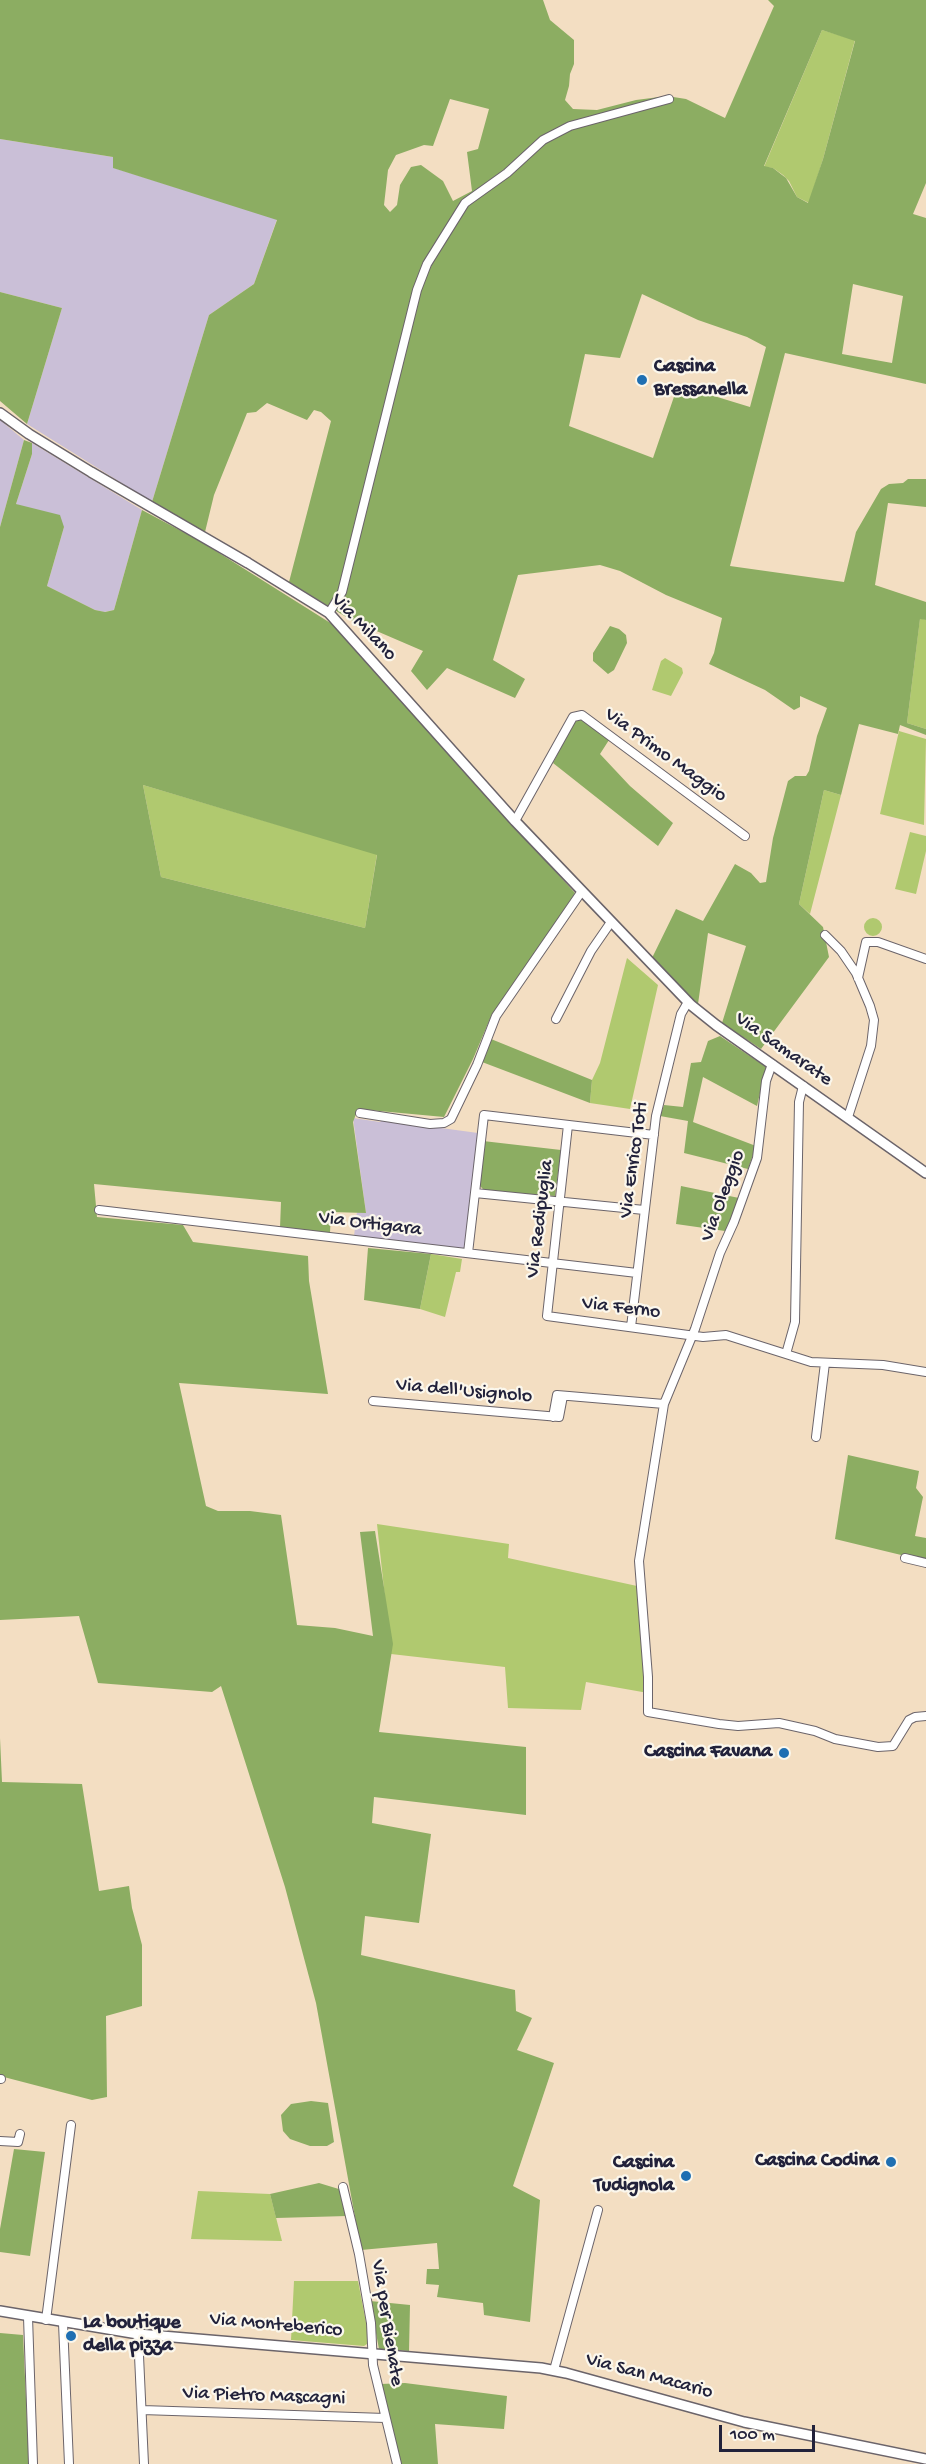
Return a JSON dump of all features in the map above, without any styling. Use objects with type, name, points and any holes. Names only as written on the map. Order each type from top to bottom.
[{"type":"street","points":[[329,613],[342,592],[345,582],[417,290],[427,264],[465,203],[507,173],[543,140],[570,126],[669,99]]},
{"type":"street","name":"Via Milano","points":[[0,413],[29,434],[91,472],[329,613],[514,821],[699,1011]]},
{"type":"street","name":"Via Primo Maggio","points":[[514,821],[573,717],[582,715],[746,836]]},
{"type":"street","points":[[360,1113],[430,1124],[448,1121],[454,1114],[472,1075],[496,1016],[582,891]]},
{"type":"street","points":[[556,1019],[591,951],[611,922]]},
{"type":"street","name":"Via Samarate","points":[[825,935],[841,951],[858,978],[872,1011],[874,1031],[848,1118]]},
{"type":"street","points":[[858,978],[866,942],[878,942],[926,959]]},
{"type":"street","name":"Via Enrico Toti","points":[[631,1327],[659,1103],[681,1014],[688,1002]]},
{"type":"street","name":"Via Samarate","points":[[699,1011],[926,1173]]},
{"type":"street","name":"Via Oleggio","points":[[692,1335],[757,1158],[762,1106],[768,1072],[772,1064]]},
{"type":"street","points":[[786,1354],[795,1322],[799,1102],[803,1086]]},
{"type":"street","points":[[468,1253],[484,1115],[654,1135]]},
{"type":"street","name":"Via Redipuglia","points":[[547,1316],[568,1125]]},
{"type":"street","points":[[475,1193],[644,1210]]},
{"type":"street","name":"Via Ortigara","points":[[99,1210],[637,1274]]},
{"type":"street","name":"Via Ferno","points":[[547,1316],[692,1335]]},
{"type":"street","points":[[926,1372],[883,1365],[808,1361],[726,1335],[706,1338],[692,1335],[664,1404],[639,1561],[648,1677],[648,1712],[738,1726],[778,1724],[815,1731],[835,1739],[878,1747],[893,1746],[909,1720],[926,1716]]},
{"type":"street","points":[[816,1437],[825,1363]]},
{"type":"street","name":"Via dell'Usignolo","points":[[373,1401],[553,1417],[560,1417],[563,1396],[664,1404]]},
{"type":"street","points":[[905,1558],[926,1563]]},
{"type":"street","points":[[46,2320],[71,2125]]},
{"type":"street","points":[[0,2141],[18,2142],[20,2134]]},
{"type":"street","name":"Via per Bienate","points":[[343,2187],[356,2238],[371,2323],[372,2352],[397,2464]]},
{"type":"street","points":[[554,2370],[598,2210]]},
{"type":"street","name":"Via Monteberico","points":[[0,2312],[138,2334],[372,2352]]},
{"type":"street","points":[[28,2316],[33,2464]]},
{"type":"street","points":[[63,2323],[69,2464]]},
{"type":"street","points":[[138,2334],[144,2464]]},
{"type":"street","name":"Via San Macario","points":[[372,2352],[554,2370],[744,2422],[926,2459]]},
{"type":"street","name":"Via Pietro Mascagni","points":[[142,2410],[385,2418]]},
{"type":"street","points":[[914,2457],[924,2464]]},
{"type":"shaded area","points":[[0,139],[113,157],[114,168],[277,219],[254,284],[209,315],[152,502],[27,424],[62,308],[0,292]]},
{"type":"shaded area","points":[[0,420],[24,440],[0,527]]},
{"type":"shaded area","points":[[32,443],[142,510],[114,610],[104,612],[95,610],[47,586],[64,527],[16,504],[32,454]]},
{"type":"shaded area","points":[[353,1118],[478,1133],[465,1249],[354,1236],[357,1212],[366,1213]]},
{"type":"green space","points":[[0,0],[543,0],[550,20],[574,40],[574,64],[565,100],[573,109],[597,110],[636,100],[667,96],[686,99],[725,118],[774,6],[768,0],[926,0],[926,183],[913,214],[926,218],[926,384],[785,353],[730,566],[844,582],[856,532],[881,489],[889,484],[903,483],[908,479],[926,479],[926,507],[888,503],[875,585],[926,602],[926,620],[920,619],[907,723],[926,729],[926,735],[900,725],[898,734],[859,724],[841,795],[824,790],[799,904],[823,927],[829,957],[761,1049],[722,1023],[746,946],[708,933],[698,1004],[688,998],[652,958],[676,909],[703,921],[735,864],[751,873],[760,883],[766,882],[773,838],[788,781],[795,776],[806,776],[809,771],[817,736],[827,708],[800,696],[800,707],[794,710],[765,690],[709,664],[714,653],[722,618],[666,595],[620,571],[600,565],[518,575],[493,660],[525,679],[515,698],[447,668],[427,690],[411,671],[423,651],[351,620],[289,582],[331,421],[321,412],[314,410],[307,420],[267,403],[256,412],[247,413],[214,495],[205,532],[152,502],[209,315],[254,284],[277,220],[113,168],[113,157],[0,139]],"holes":[[[822,30],[855,41],[823,159],[808,203],[797,197],[786,178],[773,168],[764,166]],[[450,99],[489,109],[478,149],[467,152],[472,191],[453,201],[443,181],[421,165],[411,167],[400,185],[397,205],[390,212],[384,205],[388,170],[396,155],[424,145],[433,146]],[[853,284],[903,296],[892,363],[842,354]],[[642,294],[698,320],[747,337],[766,347],[750,407],[678,385],[653,458],[569,426],[585,354],[620,358]]]},
{"type":"green space","points":[[822,30],[855,40],[809,203],[797,197],[789,181],[783,175],[773,168],[764,167]]},
{"type":"green space","points":[[0,292],[62,308],[27,424],[0,401]]},
{"type":"green space","points":[[24,440],[32,443],[32,454],[16,504],[60,515],[64,527],[47,586],[95,610],[105,612],[114,610],[142,510],[200,541],[332,624],[575,893],[502,1004],[492,1014],[444,1117],[358,1109],[353,1122],[366,1213],[331,1212],[330,1233],[280,1228],[281,1202],[94,1184],[97,1217],[183,1225],[193,1242],[308,1256],[309,1281],[328,1394],[179,1383],[206,1506],[218,1511],[250,1511],[281,1515],[297,1625],[335,1628],[373,1636],[360,1532],[375,1531],[393,1644],[379,1732],[526,1747],[526,1815],[374,1797],[372,1823],[431,1834],[419,1923],[365,1916],[361,1955],[515,1990],[516,2011],[532,2018],[517,2050],[554,2063],[513,2186],[540,2200],[530,2322],[484,2315],[483,2303],[437,2297],[439,2285],[426,2284],[427,2269],[439,2269],[437,2243],[361,2250],[316,2003],[285,1887],[221,1686],[212,1692],[98,1683],[79,1616],[0,1620],[0,527]],"holes":[[[143,785],[377,855],[365,928],[161,877]]]},
{"type":"green space","points":[[920,618],[926,620],[926,729],[907,723]]},
{"type":"green space","points":[[610,626],[626,635],[627,643],[614,670],[608,674],[593,661],[593,653]]},
{"type":"green space","points":[[665,658],[682,668],[683,673],[671,696],[652,690],[661,661]]},
{"type":"green space","points":[[582,717],[609,740],[600,754],[630,786],[673,823],[658,846],[553,763],[575,719]]},
{"type":"green space","points":[[899,731],[926,739],[924,825],[880,814]]},
{"type":"green space","points":[[143,785],[377,854],[365,928],[161,877]]},
{"type":"green space","points":[[824,790],[841,795],[810,914],[799,904]]},
{"type":"green space","points":[[910,832],[926,836],[926,851],[916,894],[895,889]]},
{"type":"green space","points":[[873,918],[881,923],[882,927],[877,935],[873,936],[865,931],[864,927],[869,919]]},
{"type":"green space","points":[[627,958],[658,985],[630,1109],[590,1103],[592,1080],[600,1063]]},
{"type":"green space","points":[[720,1036],[766,1067],[757,1106],[703,1077],[693,1122],[756,1146],[748,1169],[684,1153],[688,1121],[660,1116],[664,1105],[683,1107],[691,1063],[701,1062],[708,1041]]},
{"type":"green space","points":[[491,1039],[592,1080],[590,1103],[482,1062]]},
{"type":"green space","points":[[483,1141],[561,1150],[555,1196],[485,1191],[480,1186]]},
{"type":"green space","points":[[681,1186],[739,1198],[732,1221],[725,1231],[676,1224]]},
{"type":"green space","points":[[368,1248],[431,1254],[420,1309],[364,1300]]},
{"type":"green space","points":[[431,1254],[462,1259],[460,1272],[456,1272],[445,1317],[420,1309]]},
{"type":"green space","points":[[848,1455],[919,1471],[916,1488],[923,1497],[915,1536],[926,1538],[926,1561],[835,1539]]},
{"type":"green space","points":[[377,1524],[509,1544],[508,1558],[637,1586],[648,1693],[586,1682],[581,1710],[508,1708],[505,1667],[391,1654]]},
{"type":"green space","points":[[0,1738],[2,1782],[82,1784],[99,1891],[129,1886],[132,1908],[142,1945],[142,2006],[106,2016],[107,2097],[92,2100],[0,2076]]},
{"type":"green space","points":[[311,2101],[328,2103],[334,2142],[327,2146],[310,2146],[290,2139],[283,2131],[281,2115],[291,2104]]},
{"type":"green space","points":[[14,2149],[45,2152],[30,2256],[0,2252],[0,2229]]},
{"type":"green space","points":[[319,2183],[342,2190],[347,2216],[276,2218],[270,2194]]},
{"type":"green space","points":[[198,2191],[270,2194],[282,2241],[191,2239]]},
{"type":"green space","points":[[294,2281],[358,2281],[369,2338],[367,2344],[364,2346],[291,2340]]},
{"type":"green space","points":[[370,2301],[410,2305],[409,2351],[379,2349]]},
{"type":"green space","points":[[0,2333],[23,2335],[29,2464],[0,2464]]},
{"type":"green space","points":[[405,2383],[507,2396],[504,2429],[435,2424],[438,2464],[400,2464],[381,2384]]},
{"type":"place","name":"Cascina Bressanella","points":[[642,380]]},
{"type":"place","name":"Cascina Favana","points":[[784,1753]]},
{"type":"place","name":"Cascina Codina","points":[[891,2162]]},
{"type":"place","name":"Cascina Tudignola","points":[[686,2176]]},
{"type":"place","name":"La boutique della pizza","points":[[71,2336]]}]
